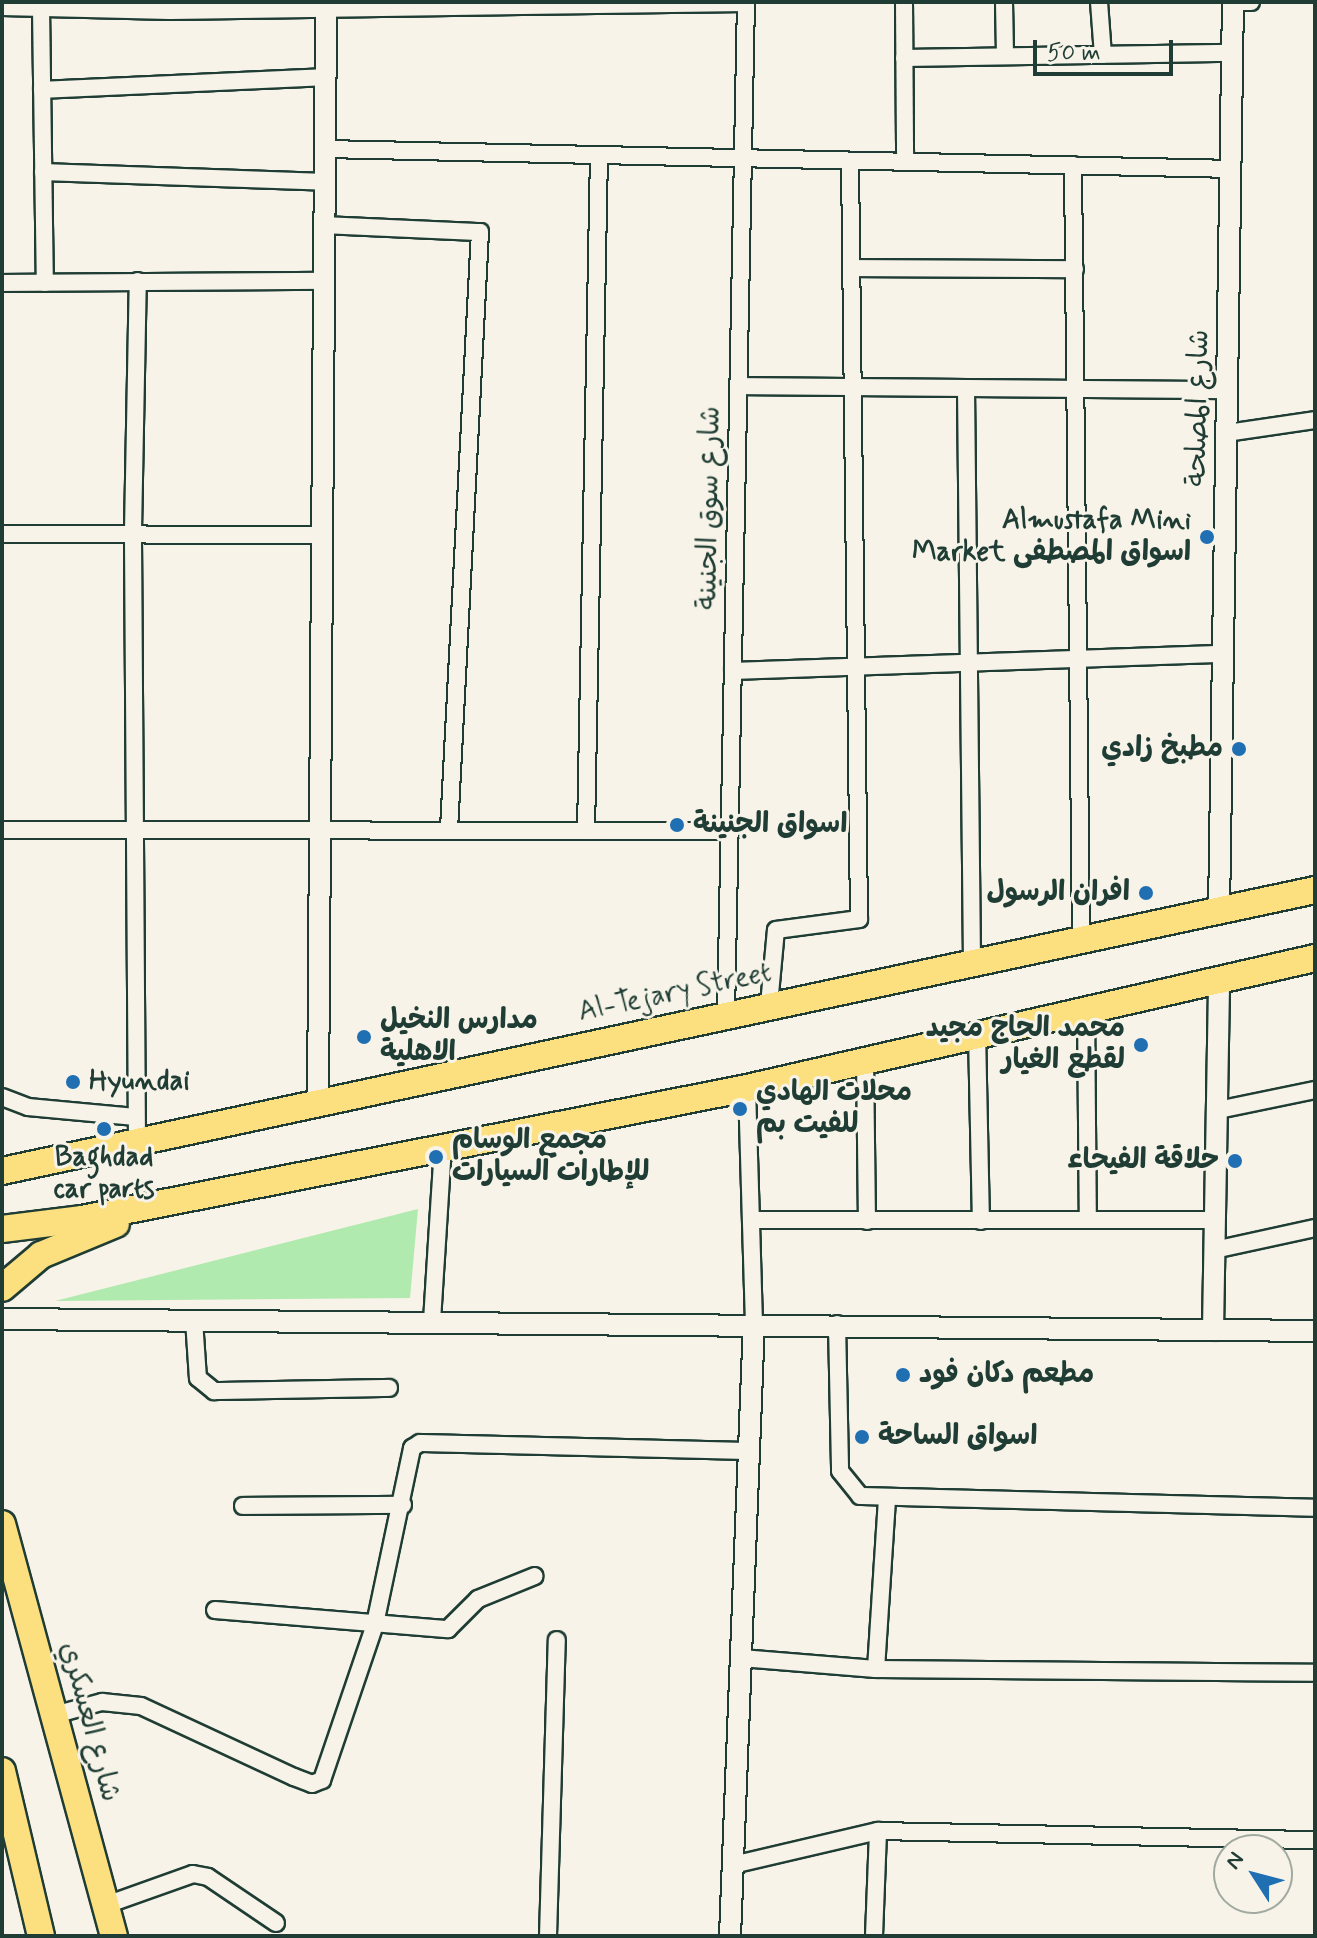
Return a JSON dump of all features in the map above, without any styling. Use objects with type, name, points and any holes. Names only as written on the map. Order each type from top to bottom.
[{"type":"main road","name":"Al-Tejary Street","points":[[2,1171],[83,1152],[136,1129],[318,1102],[972,959],[1315,890]]},
{"type":"main road","points":[[2,1229],[182,1199],[747,1088],[1086,1007],[1315,958]]},
{"type":"main road","points":[[2,1153],[83,1152]]},
{"type":"main road","points":[[2,1288],[57,1247],[182,1199]]},
{"type":"main road","name":"شارع العسكري","points":[[2,1524],[114,1936]]},
{"type":"main road","points":[[2,1771],[41,1936]]},
{"type":"street","points":[[904,2],[905,162]]},
{"type":"street","points":[[1004,2],[1005,56]]},
{"type":"street","points":[[1099,2],[1103,55]]},
{"type":"street","points":[[1233,2],[1251,2]]},
{"type":"street","name":"شارع المصلحة","points":[[1219,911],[1233,2]]},
{"type":"street","points":[[2,7],[746,3]]},
{"type":"street","name":"شارع سوق الجنينة","points":[[726,1015],[746,3]]},
{"type":"street","points":[[318,1102],[326,5]]},
{"type":"street","points":[[41,8],[45,283]]},
{"type":"street","points":[[904,58],[1233,53]]},
{"type":"street","points":[[42,90],[326,77]]},
{"type":"street","points":[[325,149],[1231,169]]},
{"type":"street","points":[[586,831],[599,155]]},
{"type":"street","points":[[769,1005],[776,930],[859,919],[850,161]]},
{"type":"street","points":[[1073,165],[1081,938]]},
{"type":"street","points":[[43,172],[325,182]]},
{"type":"street","points":[[325,225],[480,232],[449,830]]},
{"type":"street","points":[[851,268],[1075,269]]},
{"type":"street","points":[[2,1097],[28,1107],[136,1129],[138,830],[133,531],[138,281]]},
{"type":"street","points":[[2,283],[324,281]]},
{"type":"street","points":[[738,386],[1227,390]]},
{"type":"street","points":[[966,388],[972,959]]},
{"type":"street","points":[[1227,433],[1315,420]]},
{"type":"street","points":[[2,534],[133,531],[322,535]]},
{"type":"street","points":[[733,671],[1223,654]]},
{"type":"street","points":[[2,830],[729,831]]},
{"type":"street","points":[[1213,1330],[1219,980]]},
{"type":"street","points":[[1086,1007],[1088,1220]]},
{"type":"street","points":[[977,1033],[981,1221]]},
{"type":"street","points":[[865,1059],[867,1221]]},
{"type":"street","points":[[730,1936],[754,1323],[747,1088]]},
{"type":"street","points":[[1218,1110],[1315,1090]]},
{"type":"street","points":[[432,1321],[443,1148]]},
{"type":"street","points":[[751,1220],[1215,1220]]},
{"type":"street","points":[[1214,1250],[1315,1228]]},
{"type":"street","points":[[2,1319],[754,1323],[1315,1331]]},
{"type":"street","points":[[194,1320],[198,1378],[214,1391],[389,1388]]},
{"type":"street","points":[[837,1324],[840,1471],[860,1496],[887,1500],[1315,1508]]},
{"type":"street","points":[[54,1715],[102,1702],[141,1706],[312,1784],[328,1772],[375,1624],[403,1505],[409,1455],[420,1443],[749,1451]]},
{"type":"street","points":[[876,1669],[887,1500]]},
{"type":"street","points":[[243,1506],[403,1505]]},
{"type":"street","points":[[215,1610],[448,1629],[478,1599],[535,1576]]},
{"type":"street","points":[[548,1936],[557,1640]]},
{"type":"street","points":[[741,1658],[876,1669],[1315,1673]]},
{"type":"street","points":[[733,1865],[878,1831],[1315,1840]]},
{"type":"street","points":[[874,1936],[878,1831]]},
{"type":"street","points":[[106,1905],[193,1874],[208,1877],[276,1923]]},
{"type":"green space","points":[[418,1209],[410,1298],[55,1301]]},
{"type":"place","name":"Almustafa Mini Market اسواق المصطفى","points":[[1207,537]]},
{"type":"place","name":"مطبخ زادي","points":[[1239,749]]},
{"type":"place","name":"اسواق الجنينة","points":[[677,825]]},
{"type":"place","name":"افران الرسول","points":[[1146,893]]},
{"type":"place","name":"مدارس النخيل الاهلية","points":[[364,1037]]},
{"type":"place","name":"محمد الحاج مجيد لقطع الغيار","points":[[1141,1045]]},
{"type":"place","name":"Hyundai","points":[[73,1082]]},
{"type":"place","name":"محلات الهادي للفيت بم","points":[[740,1109]]},
{"type":"place","name":"Baghdad car parts","points":[[104,1129]]},
{"type":"place","name":"مجمع الوسام للإطارات السيارات","points":[[436,1157]]},
{"type":"place","name":"حلاقة الفيحاء","points":[[1235,1161]]},
{"type":"place","name":"مطعم دكان فود","points":[[903,1375]]},
{"type":"place","name":"اسواق الساحة","points":[[862,1437]]}]
